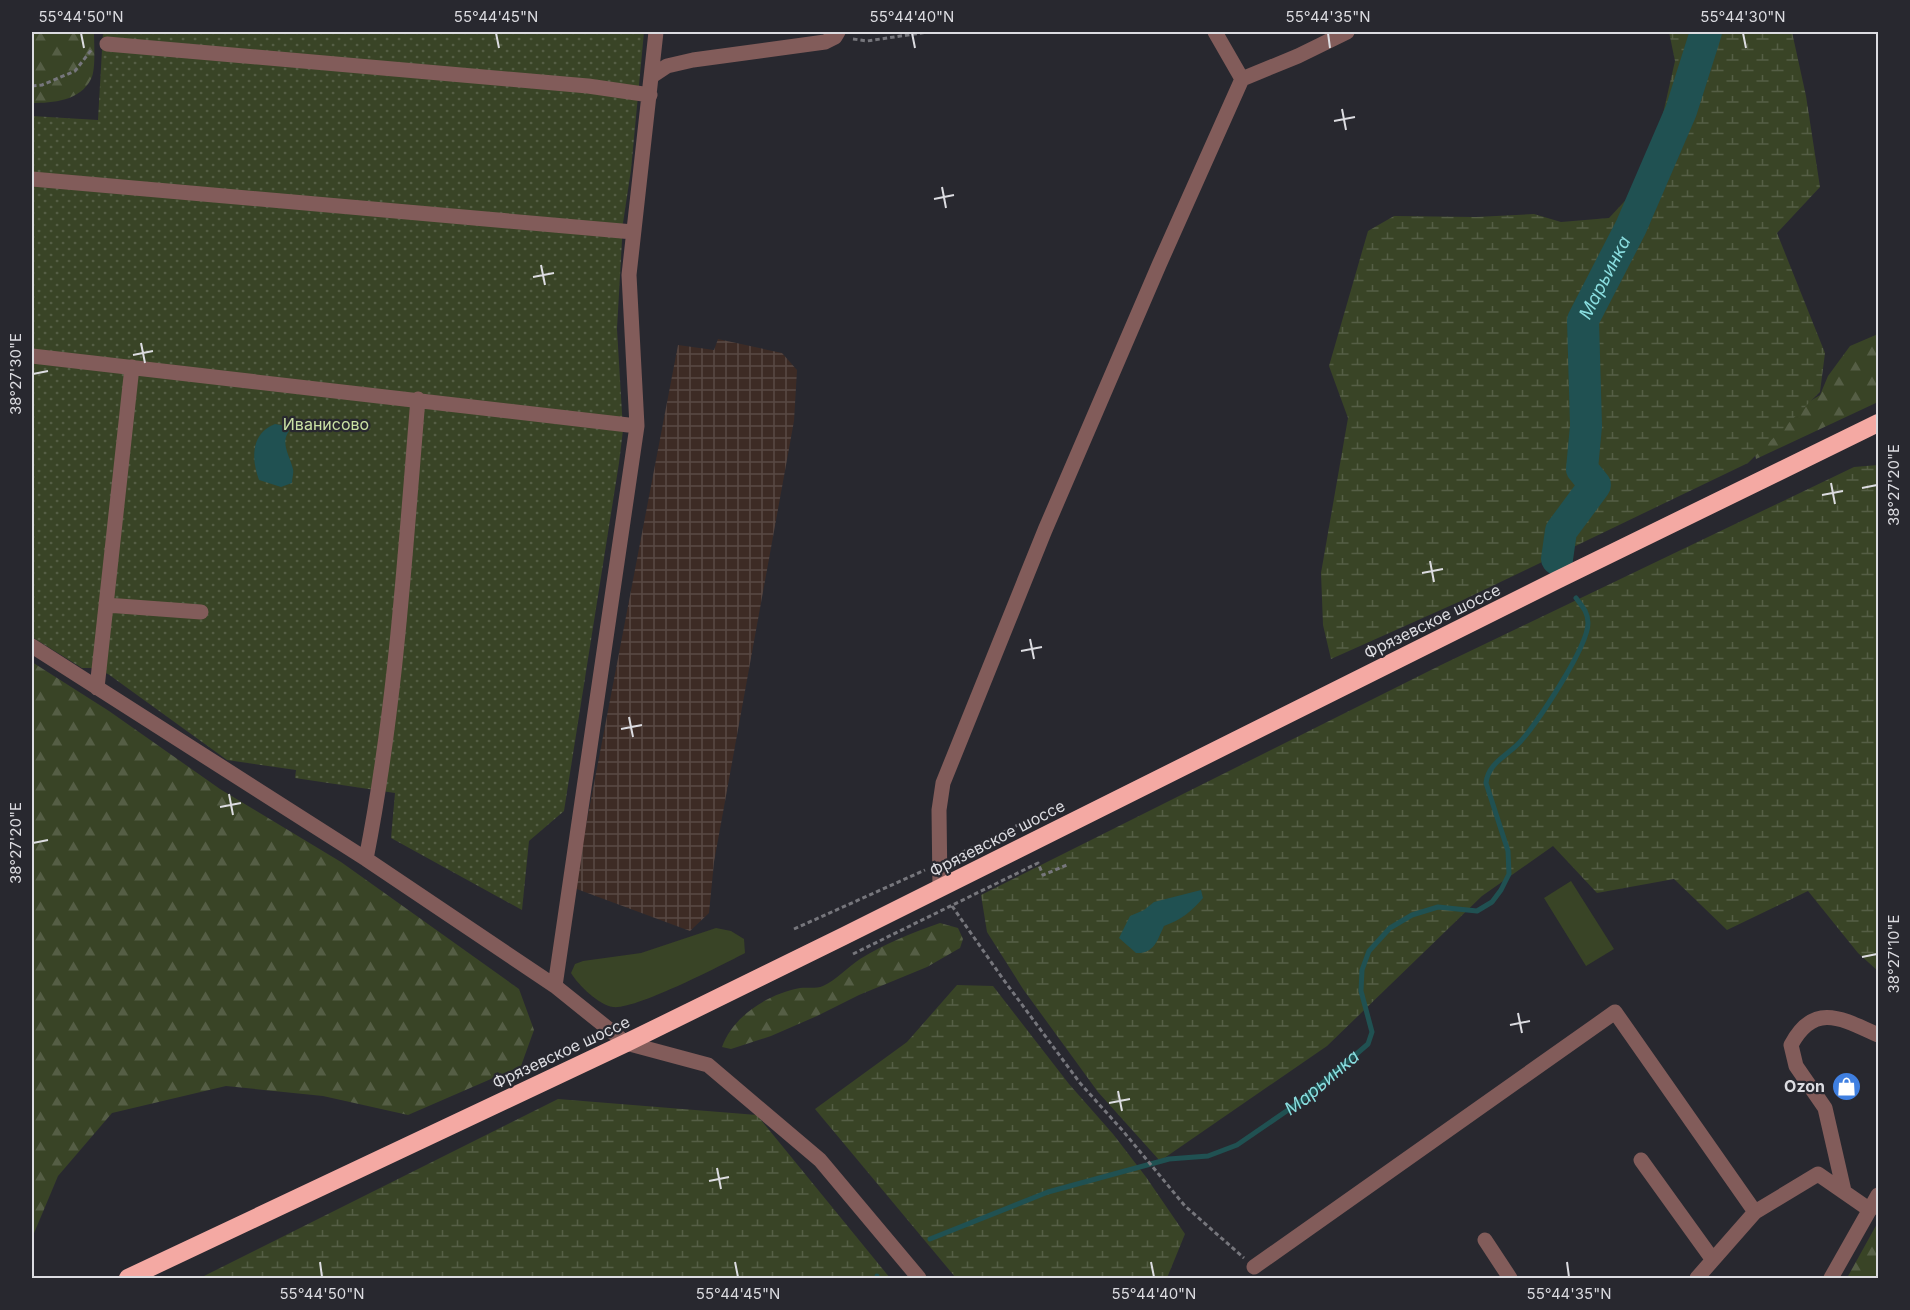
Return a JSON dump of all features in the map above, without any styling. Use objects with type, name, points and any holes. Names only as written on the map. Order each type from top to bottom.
[{"type":"highway","name":"Фрязевское шоссе","points":[[128,1278],[626,1043],[1878,423]]},
{"type":"street","points":[[555,986],[637,426],[629,275],[656,32]]},
{"type":"street","points":[[1215,32],[1242,79]]},
{"type":"street","points":[[940,888],[939,810],[943,783],[1045,530],[1242,79],[1298,56],[1347,32]]},
{"type":"street","points":[[652,76],[667,66],[693,60],[825,42],[837,34]]},
{"type":"street","points":[[101,44],[588,87],[650,95]]},
{"type":"street","points":[[32,179],[633,232]]},
{"type":"street","points":[[32,356],[637,426]]},
{"type":"street","points":[[97,688],[132,367]]},
{"type":"street","points":[[366,859],[380,790],[397,653],[418,399]]},
{"type":"street","points":[[106,605],[201,612]]},
{"type":"street","points":[[32,646],[366,859],[555,986],[626,1043],[708,1065],[820,1160],[919,1278]]},
{"type":"street","points":[[1254,1267],[1615,1012],[1755,1212]]},
{"type":"street","points":[[1844,1191],[1825,1108],[1796,1066],[1791,1045],[1799,1030],[1821,1017],[1840,1017],[1878,1035]]},
{"type":"street","points":[[1641,1161],[1713,1260]]},
{"type":"street","points":[[1697,1278],[1755,1212],[1818,1173],[1870,1210]]},
{"type":"street","points":[[1831,1278],[1878,1195]]},
{"type":"street","points":[[1485,1240],[1510,1278]]},
{"type":"path","points":[[837,34],[867,41],[928,32]]},
{"type":"path","points":[[32,86],[42,85],[75,70],[101,44]]},
{"type":"path","points":[[853,954],[1038,863],[1043,875],[1067,865]]},
{"type":"path","points":[[952,906],[1080,1083],[1185,1206],[1254,1267]]},
{"type":"path","points":[[794,929],[833,912]]},
{"type":"shaded area","points":[[718,339],[782,353],[797,370],[794,421],[714,862],[709,913],[690,931],[574,888],[678,345],[714,350]]},
{"type":"shaded area","points":[[275,424],[286,426],[289,431],[285,440],[293,471],[292,483],[281,487],[259,480],[254,455],[257,440],[261,434]]},
{"type":"shaded area","points":[[1201,890],[1203,898],[1186,915],[1164,926],[1151,949],[1136,953],[1119,938],[1130,916],[1144,910],[1154,902]]},
{"type":"green space","points":[[32,32],[94,32],[93,75],[80,92],[57,101],[32,103]]},
{"type":"green space","name":"Иванисово","points":[[103,32],[644,32],[631,170],[623,223],[617,329],[623,430],[619,463],[564,811],[529,841],[522,910],[391,838],[395,793],[295,778],[296,770],[227,760],[108,674],[91,668],[82,668],[32,637],[32,116],[98,120]]},
{"type":"green space","points":[[1669,32],[1792,32],[1806,96],[1820,187],[1777,233],[1825,353],[1820,392],[1748,463],[1463,600],[1331,659],[1323,625],[1321,573],[1348,418],[1329,366],[1368,231],[1394,216],[1476,217],[1534,214],[1561,222],[1609,218],[1649,175],[1675,61]]},
{"type":"green space","points":[[1878,334],[1878,402],[1756,459],[1752,437],[1820,395],[1828,376],[1850,346]]},
{"type":"green space","points":[[1878,465],[1878,971],[1858,953],[1808,891],[1727,930],[1674,879],[1597,893],[1553,846],[1482,896],[1327,1046],[1160,1161],[1098,1092],[1023,989],[987,932],[981,895],[1441,665],[1854,467]]},
{"type":"green space","points":[[32,662],[109,711],[220,789],[341,862],[519,989],[534,1030],[521,1066],[408,1115],[323,1096],[226,1086],[112,1113],[58,1176],[32,1238]]},
{"type":"green space","points":[[1571,881],[1614,949],[1586,966],[1544,898]]},
{"type":"green space","points":[[940,923],[958,928],[963,939],[960,948],[927,967],[859,995],[771,1036],[731,1049],[722,1047],[727,1036],[743,1016],[764,1001],[788,991],[823,986],[870,953]]},
{"type":"green space","points":[[716,928],[731,931],[744,939],[745,953],[679,986],[640,1002],[613,1007],[602,1003],[589,994],[571,973],[575,964],[583,961],[641,953]]},
{"type":"green space","points":[[957,985],[993,986],[1069,1084],[1113,1134],[1146,1177],[1185,1234],[1167,1278],[956,1278],[815,1109],[907,1042]]},
{"type":"green space","points":[[558,1099],[757,1115],[890,1278],[200,1278]]},
{"type":"green space","points":[[1878,1222],[1878,1278],[1847,1278]]},
{"type":"waterway","name":"Марьинка","points":[[1557,559],[1561,531],[1595,485],[1582,469],[1586,426],[1583,320],[1631,227],[1681,111],[1706,32]]},
{"type":"waterway","name":"Марьинка","points":[[930,1239],[1048,1192],[1169,1159],[1208,1156],[1237,1145],[1304,1099],[1368,1044],[1372,1032],[1361,991],[1362,970],[1369,951],[1390,928],[1412,915],[1438,907],[1477,911],[1492,902],[1509,874],[1508,851],[1486,783],[1494,765],[1520,742],[1538,719],[1580,649],[1586,634],[1588,619],[1576,598]]},
{"type":"place","name":"Ozon","points":[[1846,1086]]}]
